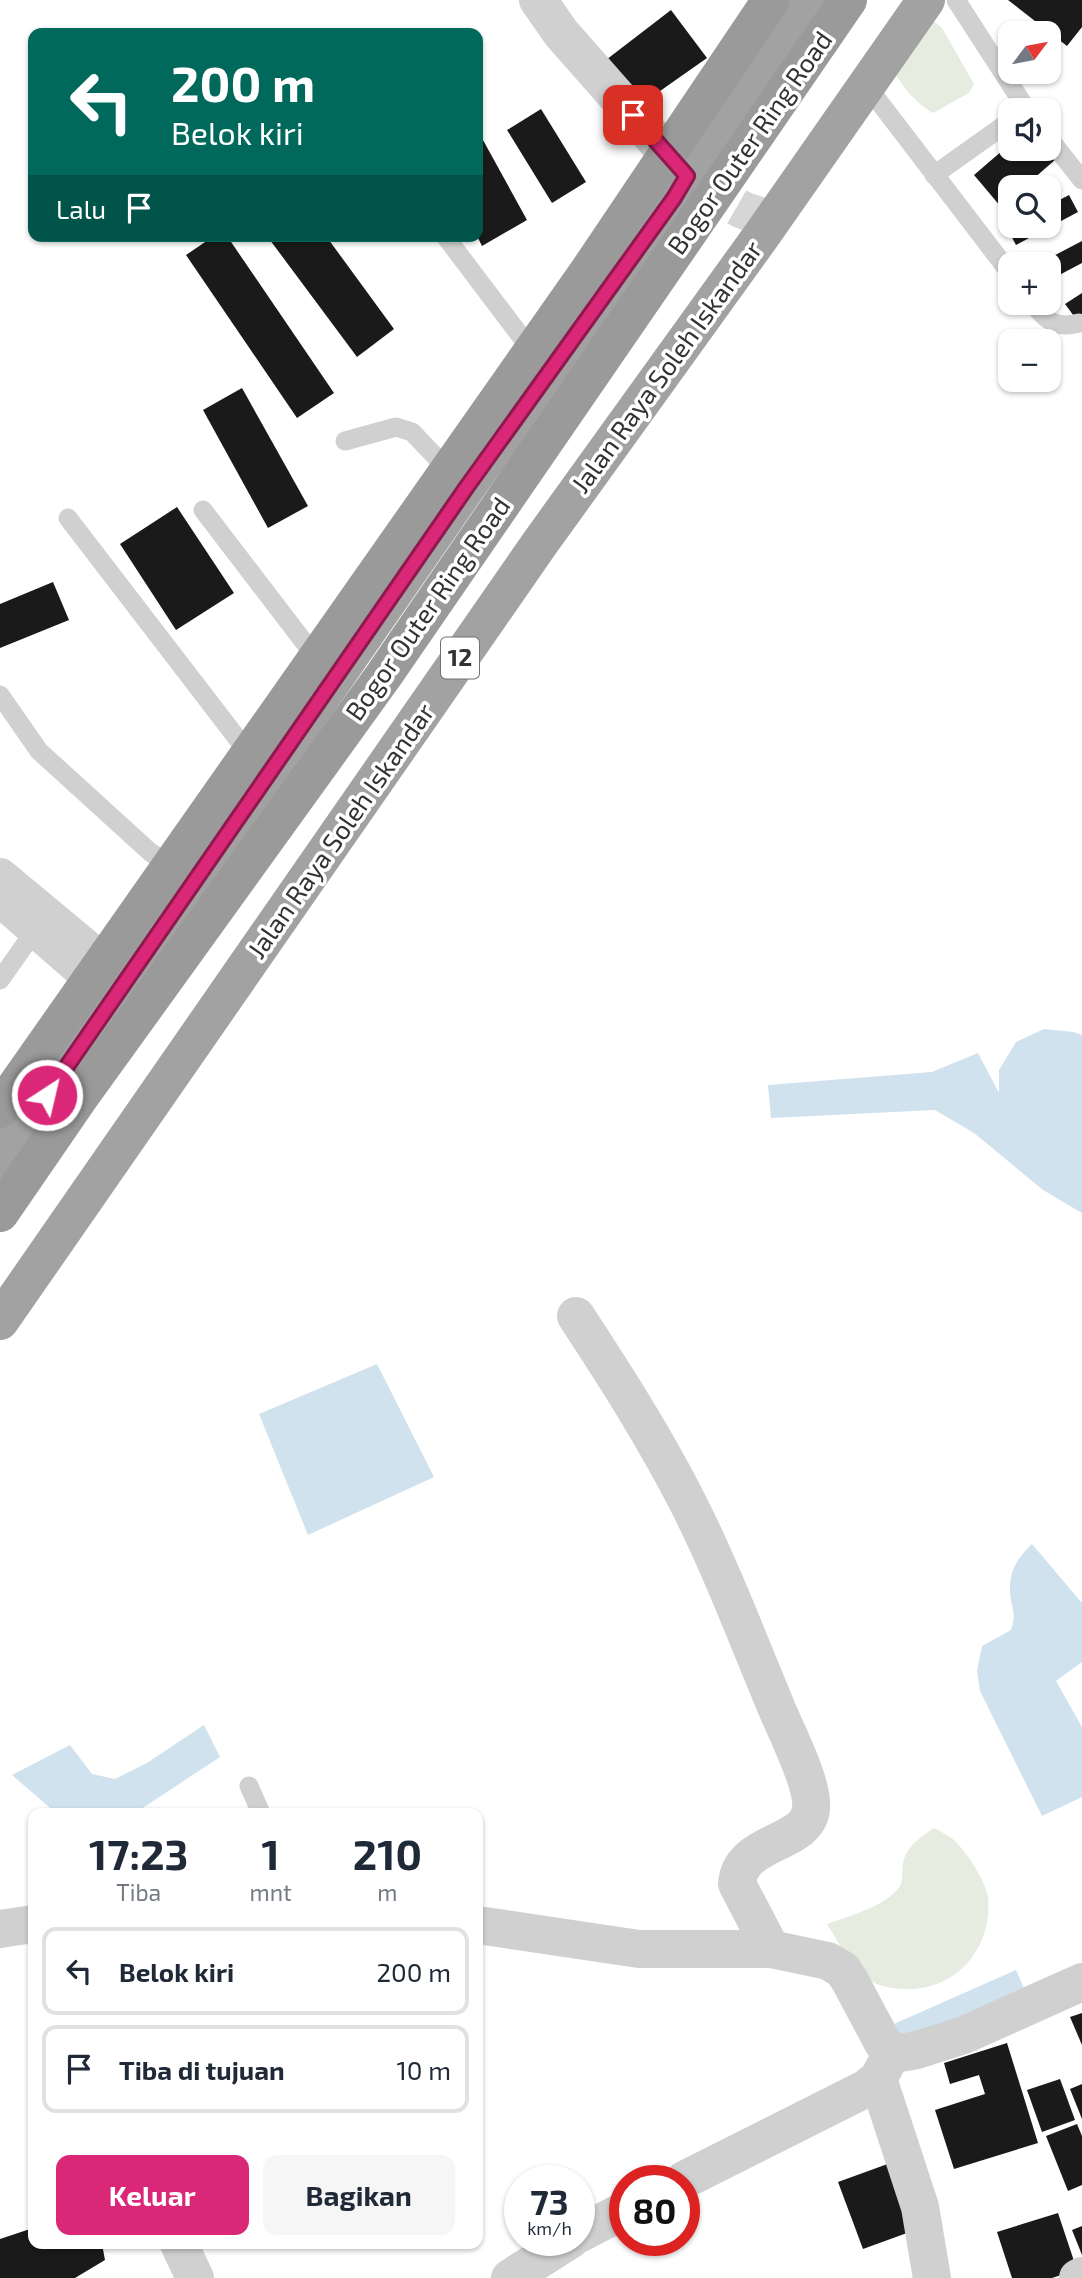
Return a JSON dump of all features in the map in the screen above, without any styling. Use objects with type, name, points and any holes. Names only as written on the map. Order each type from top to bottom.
[{"type":"highway","points":[[0,1109],[588,272],[771,0]]},
{"type":"highway","points":[[0,1162],[466,488],[674,198],[807,0]]},
{"type":"highway","name":"Bogor Outer Ring Road","points":[[0,1213],[87,1087],[384,675],[848,0]]},
{"type":"highway","name":"Jalan Raya Soleh Iskandar","points":[[0,1321],[540,543],[926,0]]},
{"type":"street","points":[[538,0],[561,33],[687,176]]},
{"type":"street","points":[[0,877],[117,993]]},
{"type":"street","points":[[576,1316],[634,1405],[689,1506],[807,1783],[811,1811],[807,1821],[748,1858],[741,1865],[738,1874],[737,1884],[771,1949]]},
{"type":"street","points":[[0,1929],[28,1925]]},
{"type":"street","points":[[483,1926],[639,1949],[771,1949],[828,1961],[843,1970],[883,2043],[920,2207],[932,2278]]},
{"type":"street","points":[[700,2172],[865,2090],[900,2053],[964,2035],[1082,1982]]},
{"type":"street","points":[[510,2278],[545,2256]]},
{"type":"lane","points":[[956,0],[1018,98]]},
{"type":"lane","points":[[867,86],[998,258]]},
{"type":"lane","points":[[934,175],[998,130]]},
{"type":"lane","points":[[1061,153],[1082,180]]},
{"type":"lane","points":[[450,242],[548,373]]},
{"type":"lane","points":[[1042,315],[1045,319],[1066,327],[1080,323]]},
{"type":"lane","points":[[345,441],[396,427],[412,432],[466,488]]},
{"type":"lane","points":[[203,510],[334,681]]},
{"type":"lane","points":[[68,518],[267,777]]},
{"type":"lane","points":[[0,695],[39,751],[150,852],[194,882]]},
{"type":"lane","points":[[0,910],[32,936],[117,993]]},
{"type":"lane","points":[[0,980],[32,936]]},
{"type":"lane","points":[[249,1786],[259,1808]]},
{"type":"shaded area","points":[[924,19],[935,22],[942,28],[974,84],[969,93],[933,113],[912,96],[896,75]]},
{"type":"shaded area","points":[[934,1828],[960,1847],[984,1884],[988,1897],[985,1932],[969,1961],[943,1982],[909,1989],[879,1985],[858,1971],[827,1924],[867,1910],[894,1893],[901,1883],[906,1854],[916,1841]]},
{"type":"water","points":[[1044,1029],[1082,1035],[1082,1213],[1043,1190],[974,1133],[935,1110],[771,1118],[768,1085],[932,1072],[978,1053],[999,1093],[999,1070],[1016,1042]]},
{"type":"water","points":[[377,1364],[434,1477],[308,1535],[259,1414]]},
{"type":"water","points":[[1032,1544],[1082,1603],[1082,1662],[1056,1681],[1082,1727],[1082,1797],[1042,1816],[980,1691],[977,1671],[982,1646],[1011,1630],[1014,1614],[1010,1592],[1011,1577],[1019,1559]]},
{"type":"water","points":[[204,1725],[220,1757],[143,1808],[50,1808],[12,1775],[70,1745],[92,1774],[115,1779],[147,1763]]},
{"type":"water","points":[[1016,1970],[1031,2004],[914,2055],[878,2031]]},
{"type":"building","points":[[1008,0],[1082,0],[1082,27],[1067,46],[1061,41],[1061,21],[1035,21]]},
{"type":"building","points":[[671,10],[707,58],[643,103],[602,63]]},
{"type":"building","points":[[541,109],[586,182],[552,203],[507,130]]},
{"type":"building","points":[[483,140],[527,220],[482,246],[480,242],[483,242]]},
{"type":"building","points":[[998,154],[998,161],[1054,161],[1038,175],[998,175],[998,203],[974,175]]},
{"type":"building","points":[[1069,195],[1078,212],[1061,221],[1061,199]]},
{"type":"building","points":[[1012,238],[1029,238],[1016,245]]},
{"type":"building","points":[[1082,241],[1082,263],[1061,274],[1061,252]]},
{"type":"building","points":[[205,242],[231,242],[334,393],[297,418],[186,255]]},
{"type":"building","points":[[271,242],[330,242],[394,329],[357,357]]},
{"type":"building","points":[[1082,293],[1082,327],[1065,304]]},
{"type":"building","points":[[242,388],[308,506],[268,528],[203,410]]},
{"type":"building","points":[[177,507],[234,593],[176,630],[120,544]]},
{"type":"building","points":[[53,582],[69,620],[0,648],[0,604]]},
{"type":"building","points":[[1082,2013],[1082,2045],[1070,2017]]},
{"type":"building","points":[[1007,2043],[1038,2143],[954,2169],[935,2110],[985,2094],[979,2075],[950,2084],[944,2063]]},
{"type":"building","points":[[1060,2079],[1075,2120],[1042,2132],[1027,2090]]},
{"type":"building","points":[[1082,2084],[1082,2119],[1070,2089]]},
{"type":"building","points":[[1077,2124],[1082,2136],[1082,2185],[1068,2191],[1046,2136]]},
{"type":"building","points":[[893,2162],[918,2229],[863,2249],[838,2182]]},
{"type":"building","points":[[1058,2213],[1077,2270],[1052,2278],[1012,2278],[997,2232]]},
{"type":"building","points":[[1082,2226],[1082,2255],[1072,2230]]},
{"type":"building","points":[[28,2230],[28,2249],[103,2249],[105,2260],[75,2278],[0,2278],[0,2239]]},
{"type":"tunnel","points":[[700,164],[729,202],[746,211],[773,219]]},
{"type":"route","points":[[47,1095],[466,488],[674,198],[687,176],[633,115]]}]
